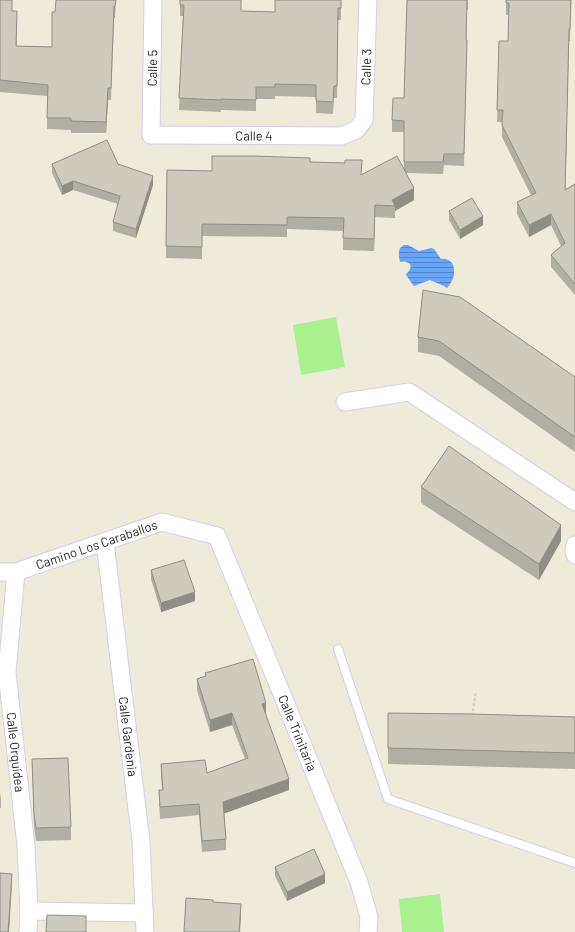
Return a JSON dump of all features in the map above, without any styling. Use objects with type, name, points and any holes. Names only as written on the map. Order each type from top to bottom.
[{"type":"street","name":"Calle 5","points":[[151,135],[153,0]]},
{"type":"street","name":"Calle 3","points":[[356,130],[364,120],[368,0]]},
{"type":"street","name":"Calle 4","points":[[151,135],[341,136],[356,130]]},
{"type":"street","points":[[345,402],[410,392],[575,502]]},
{"type":"street","name":"Camino Los Caraballos","points":[[8,572],[105,542],[162,522],[217,536]]},
{"type":"street","name":"Calle Trinitaria","points":[[217,536],[359,882],[369,917],[368,932]]},
{"type":"street","name":"Calle Gardenia","points":[[105,542],[141,842],[145,932]]},
{"type":"street","points":[[575,545],[575,555]]},
{"type":"street","name":"Calle Orquídea","points":[[8,572],[8,672],[26,846],[28,932]]},
{"type":"street","points":[[28,911],[144,913]]},
{"type":"lane","points":[[338,649],[388,799],[575,863]]},
{"type":"path","points":[[472,722],[476,691]]},
{"type":"green space","points":[[336,317],[345,367],[301,375],[293,325]]},
{"type":"green space","points":[[440,894],[444,932],[402,932],[399,899]]},
{"type":"water","points":[[404,245],[408,245],[419,251],[431,248],[434,249],[441,259],[450,261],[454,267],[454,275],[447,288],[430,280],[414,286],[413,285],[406,275],[410,269],[410,264],[400,262],[399,250]]},
{"type":"building","points":[[0,0],[12,0],[12,11],[17,11],[16,46],[52,47],[52,12],[55,12],[56,0],[116,0],[114,6],[111,88],[108,88],[106,122],[71,121],[71,118],[47,118],[48,85],[0,80]]},
{"type":"building","points":[[180,0],[241,0],[241,11],[275,12],[275,0],[341,0],[341,8],[338,8],[337,86],[334,86],[333,102],[316,101],[316,85],[275,84],[275,87],[256,87],[256,100],[179,98],[184,5],[180,5]]},
{"type":"building","points":[[407,0],[467,0],[464,154],[444,154],[443,162],[404,162],[404,121],[392,120],[393,98],[404,98]]},
{"type":"building","points":[[506,0],[571,0],[565,190],[575,184],[575,284],[551,255],[565,243],[551,214],[529,225],[517,202],[536,193],[502,125],[503,110],[497,110],[499,41],[508,41],[509,3],[506,3]]},
{"type":"building","points":[[107,140],[118,164],[153,176],[136,229],[113,222],[120,196],[73,181],[62,186],[52,164]]},
{"type":"building","points":[[212,156],[310,158],[310,162],[345,163],[345,160],[362,160],[361,175],[397,156],[414,188],[392,200],[395,206],[375,205],[374,239],[343,238],[344,218],[287,217],[287,225],[202,224],[202,247],[166,246],[167,170],[212,171]]},
{"type":"building","points":[[472,198],[483,216],[460,230],[449,211]]},
{"type":"building","points":[[423,290],[460,297],[575,377],[575,437],[439,341],[418,337]]},
{"type":"building","points":[[449,446],[561,525],[539,564],[421,487]]},
{"type":"building","points":[[184,560],[195,592],[161,603],[151,570]]},
{"type":"building","points":[[253,659],[266,703],[262,704],[289,779],[223,802],[226,839],[202,841],[199,804],[160,807],[159,790],[163,790],[161,764],[205,760],[207,773],[248,758],[232,713],[210,720],[197,679],[206,676],[205,673]]},
{"type":"building","points":[[388,713],[575,717],[575,753],[388,748]]},
{"type":"building","points":[[68,758],[71,827],[36,828],[32,759]]},
{"type":"building","points":[[314,849],[325,874],[287,892],[275,867]]},
{"type":"building","points":[[0,873],[12,874],[8,932],[0,932]]},
{"type":"building","points":[[186,898],[241,904],[239,932],[184,932]]},
{"type":"building","points":[[47,915],[86,916],[86,932],[46,932]]}]
